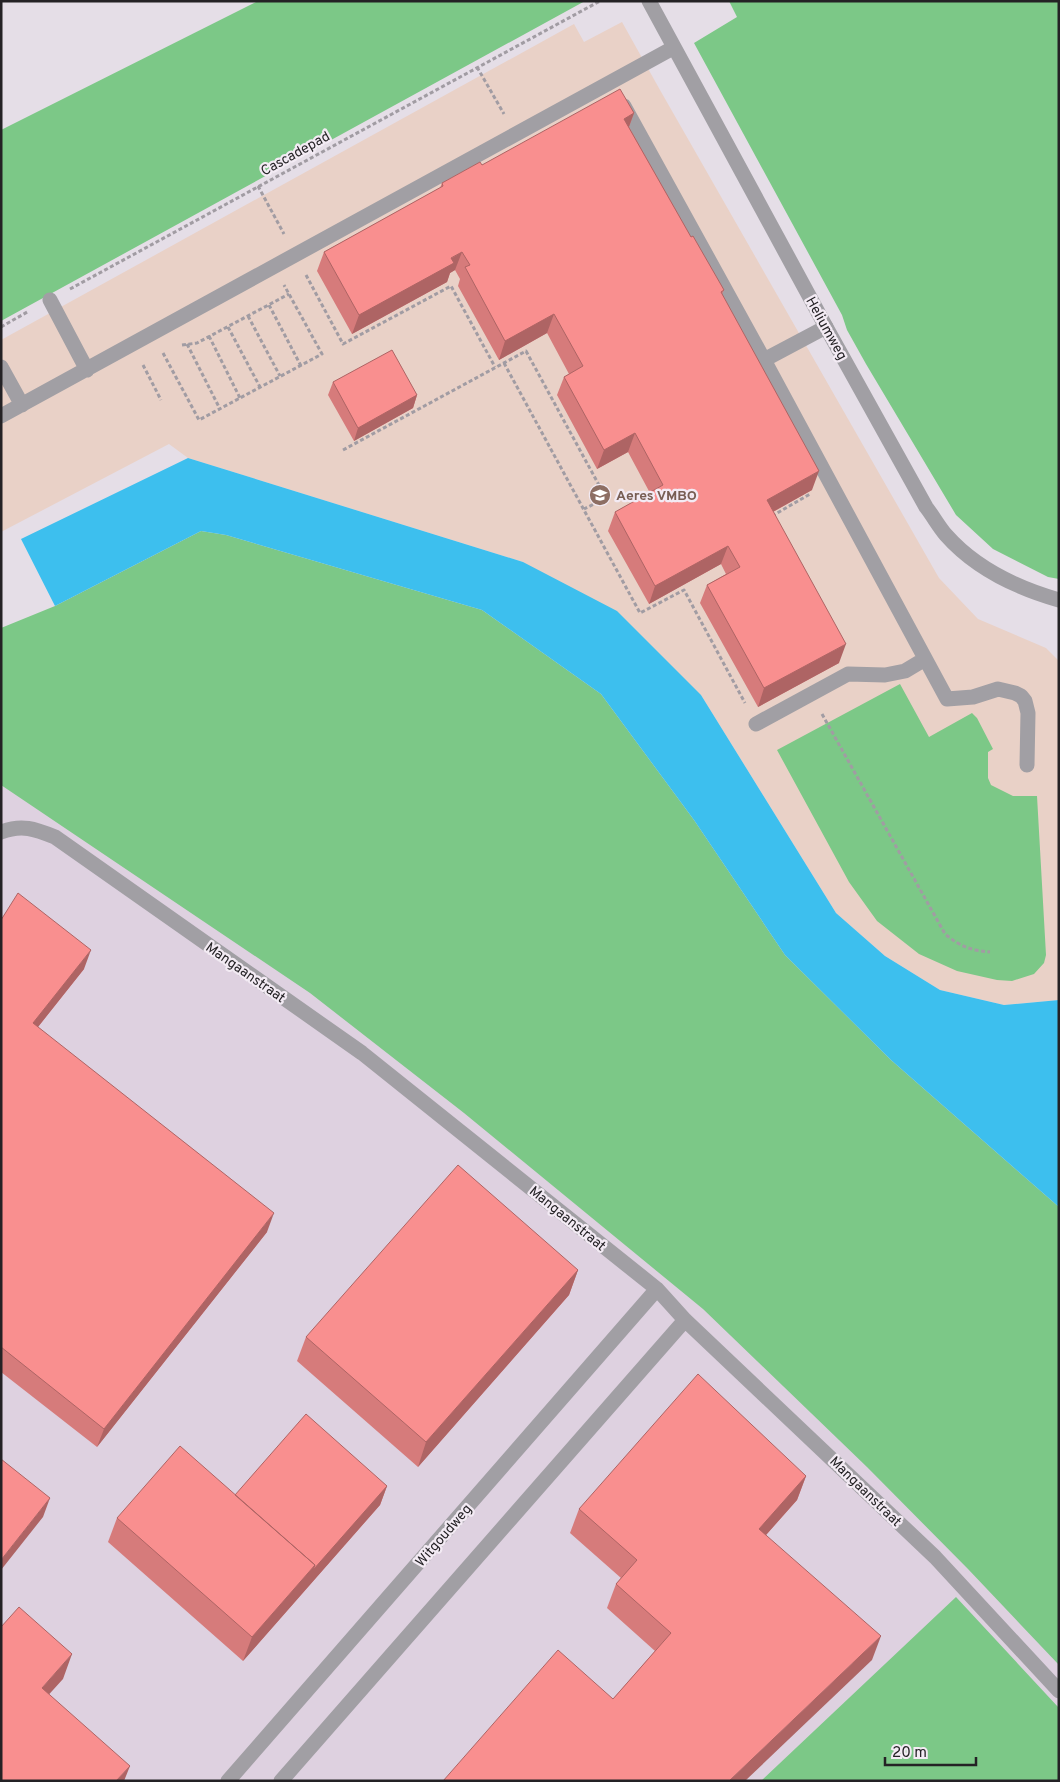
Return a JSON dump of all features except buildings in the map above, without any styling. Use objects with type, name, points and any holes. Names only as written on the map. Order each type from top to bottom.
[{"type":"street","name":"Heliumweg","points":[[649,1],[826,327],[926,507],[945,535],[967,556],[995,574],[1019,587],[1059,600]]},
{"type":"street","points":[[1,416],[673,48]]},
{"type":"street","points":[[624,106],[947,699],[973,697],[998,689],[1015,693],[1025,701],[1028,713],[1027,765]]},
{"type":"street","points":[[50,300],[87,370]]},
{"type":"street","points":[[764,360],[826,327]]},
{"type":"street","points":[[1,367],[22,405]]},
{"type":"street","points":[[756,724],[848,674],[885,675],[905,671],[925,658]]},
{"type":"street","name":"Mangaanstraat","points":[[7,830],[35,828],[55,837],[362,1053],[658,1290],[685,1320],[935,1557],[1059,1691]]},
{"type":"street","name":"Witgoudweg","points":[[228,1781],[658,1290]]},
{"type":"street","points":[[281,1781],[685,1320]]},
{"type":"path","name":"Cascadepad","points":[[1,327],[600,1]]},
{"type":"path","points":[[478,67],[516,134]]},
{"type":"path","points":[[258,186],[343,344],[450,286],[495,368]]},
{"type":"path","points":[[163,352],[199,420],[322,354],[274,266]]},
{"type":"path","points":[[174,346],[197,343],[289,294]]},
{"type":"path","points":[[269,305],[300,366]]},
{"type":"path","points":[[248,316],[280,376]]},
{"type":"path","points":[[228,327],[260,387]]},
{"type":"path","points":[[209,336],[240,398]]},
{"type":"path","points":[[187,344],[220,409]]},
{"type":"path","points":[[156,356],[168,349]]},
{"type":"path","points":[[343,450],[526,351],[606,498],[584,509]]},
{"type":"path","points":[[149,360],[142,364],[161,400]]},
{"type":"path","points":[[504,362],[640,613],[684,590],[756,724]]},
{"type":"path","points":[[766,519],[830,482]]},
{"type":"path","points":[[811,694],[945,934],[958,944],[974,950],[990,952]]},
{"type":"shaded area","name":"Aeres VMBO","points":[[622,22],[939,578],[978,619],[1046,648],[1059,661],[1059,1000],[1004,1005],[940,990],[885,956],[836,913],[701,695],[523,562],[188,458],[169,444],[1,532],[1,340],[574,24],[584,42]]},
{"type":"shaded area","points":[[1,783],[507,1109],[1059,1639],[1059,1781],[1,1781]]},
{"type":"green space","points":[[258,1],[585,1],[1,321],[1,130]]},
{"type":"green space","points":[[729,1],[1059,1],[1059,579],[1048,577],[993,549],[956,515],[866,364],[847,330],[842,315],[694,43],[737,17]]},
{"type":"green space","points":[[201,531],[226,535],[482,610],[601,694],[694,820],[785,955],[891,1060],[1059,1207],[1059,1665],[968,1569],[867,1467],[703,1309],[464,1113],[310,993],[1,785],[1,628],[55,606]]},
{"type":"green space","points":[[900,684],[929,737],[972,713],[977,718],[993,749],[988,752],[988,778],[991,785],[1013,796],[1037,796],[1046,955],[1044,963],[1034,974],[1012,981],[997,980],[957,971],[919,954],[877,921],[849,882],[777,750]]},
{"type":"green space","points":[[956,1597],[1059,1708],[1059,1781],[761,1781]]},
{"type":"water","points":[[188,458],[523,562],[617,611],[701,695],[836,913],[885,956],[940,990],[1004,1005],[1059,1000],[1059,1207],[891,1060],[785,955],[694,820],[601,694],[482,610],[226,535],[201,531],[55,606],[21,539]]},
{"type":"place","name":"Aeres VMBO","points":[[600,495]]}]
